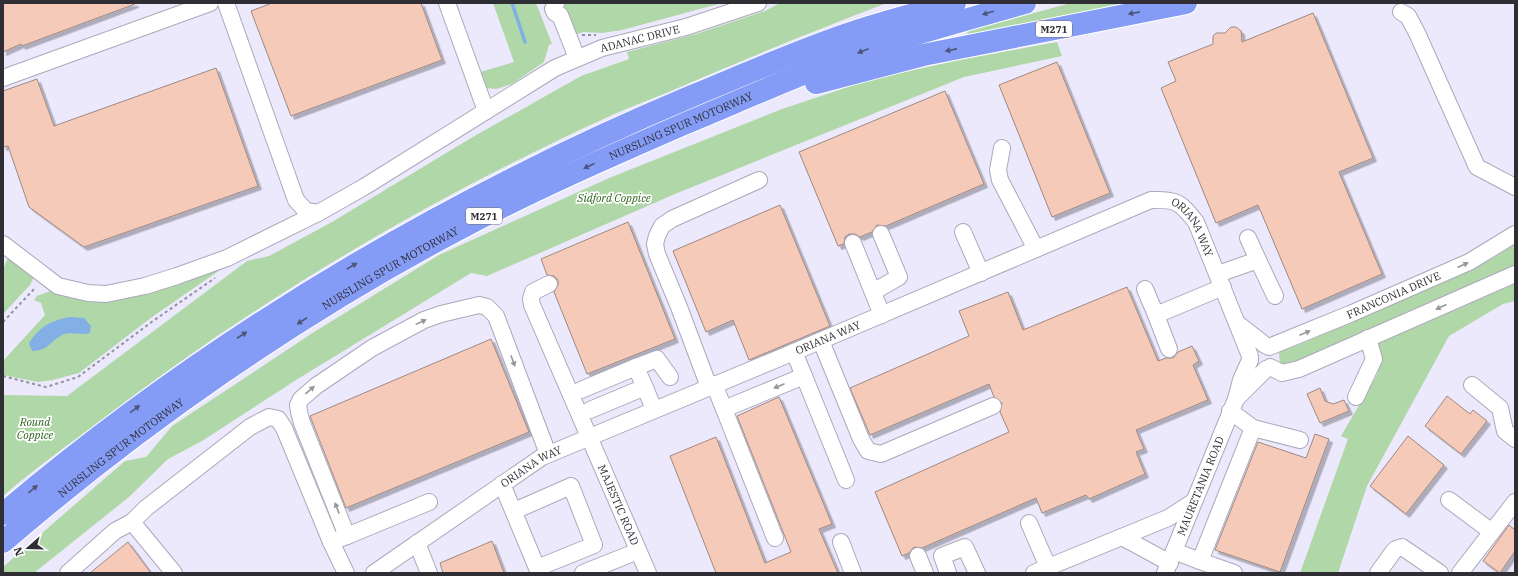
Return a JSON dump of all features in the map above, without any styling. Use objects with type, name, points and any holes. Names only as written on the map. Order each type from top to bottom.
[{"type":"highway","name":"M271","points":[[847,34],[910,3]]},
{"type":"highway","name":"NURSLING SPUR MOTORWAY","points":[[3,514],[58,467],[170,384],[303,296],[404,236],[469,200],[584,143],[776,60],[847,34],[955,3]]},
{"type":"highway","name":"NURSLING SPUR MOTORWAY","points":[[3,542],[93,468],[170,410],[234,366],[373,277],[459,229],[541,187],[775,85],[872,48],[1026,3]]},
{"type":"highway","name":"M271","points":[[706,115],[848,74],[923,55],[1186,3]]},
{"type":"street","points":[[3,78],[210,3]]},
{"type":"street","points":[[226,3],[296,200],[306,211],[318,214]]},
{"type":"street","points":[[447,3],[486,111]]},
{"type":"street","name":"ADANAC DRIVE","points":[[3,244],[58,286],[88,293],[106,294],[145,286],[227,258],[318,214],[555,68],[602,48],[686,27],[758,3]]},
{"type":"street","points":[[557,7],[577,58]]},
{"type":"street","points":[[1401,12],[1408,16],[1417,33],[1476,167],[1515,187]]},
{"type":"street","points":[[1002,148],[998,170],[1000,180],[1036,249]]},
{"type":"street","points":[[759,180],[672,219],[662,226],[655,244],[656,254],[712,385],[724,409],[775,538]]},
{"type":"street","name":"ORIANA WAY","points":[[374,573],[502,484],[548,454],[821,341],[1151,200],[1170,200],[1184,206],[1196,222],[1250,358]]},
{"type":"street","points":[[964,232],[981,273]]},
{"type":"street","points":[[873,292],[899,277],[881,234]]},
{"type":"street","name":"FRANCONIA DRIVE","points":[[1267,346],[1350,314],[1469,262],[1515,234]]},
{"type":"street","points":[[1248,238],[1275,296]]},
{"type":"street","points":[[853,242],[882,315]]},
{"type":"street","points":[[1156,315],[1258,260]]},
{"type":"street","points":[[1267,346],[1253,349],[1250,358],[1258,369],[1268,368],[1282,373],[1290,372],[1515,274]]},
{"type":"street","name":"MAJESTIC ROAD","points":[[549,284],[533,292],[531,299],[532,305],[588,438],[648,573]]},
{"type":"street","points":[[1145,289],[1169,349]]},
{"type":"street","points":[[347,536],[302,423],[298,405],[301,399],[335,372],[372,348],[424,320],[441,314],[479,305],[487,307],[496,316],[548,454]]},
{"type":"street","points":[[1237,323],[1267,346],[1275,356],[1268,368]]},
{"type":"street","points":[[1356,397],[1374,359],[1368,338]]},
{"type":"street","points":[[821,341],[861,439],[868,451],[881,454],[992,406]]},
{"type":"street","points":[[794,352],[846,480]]},
{"type":"street","name":"MAURETANIA ROAD","points":[[1170,562],[1233,405],[1250,358]]},
{"type":"street","points":[[581,390],[657,359],[670,377]]},
{"type":"street","points":[[636,367],[654,409]]},
{"type":"street","name":"MAURETANIA ROAD","points":[[1233,405],[1268,368]]},
{"type":"street","points":[[724,409],[804,376]]},
{"type":"street","points":[[1472,385],[1500,408],[1505,431],[1515,439]]},
{"type":"street","points":[[590,410],[644,387]]},
{"type":"street","points":[[1233,405],[1253,428],[1300,440]]},
{"type":"street","points":[[68,573],[115,531],[132,522],[146,508],[250,427],[260,420],[269,417],[278,419],[284,428],[331,542],[346,573]]},
{"type":"street","points":[[1200,561],[1253,428]]},
{"type":"street","points":[[502,484],[538,570],[594,545],[571,486],[514,511]]},
{"type":"street","points":[[1449,500],[1492,532]]},
{"type":"street","points":[[331,542],[429,502]]},
{"type":"street","points":[[1029,522],[1041,570],[1168,518],[1193,502]]},
{"type":"street","points":[[1460,573],[1514,507]]},
{"type":"street","points":[[132,522],[174,573]]},
{"type":"street","points":[[1122,537],[1170,562],[1200,561],[1234,573]]},
{"type":"street","points":[[841,542],[853,573]]},
{"type":"street","points":[[417,544],[429,573]]},
{"type":"street","points":[[948,573],[942,556],[965,547],[977,573]]},
{"type":"street","points":[[1378,573],[1393,552],[1402,547],[1440,573]]},
{"type":"street","points":[[583,573],[638,551]]},
{"type":"street","points":[[918,556],[925,573]]},
{"type":"path","points":[[3,322],[45,277]]},
{"type":"green space","points":[[493,3],[536,3],[552,44],[549,45],[544,62],[512,84],[496,89],[486,88],[477,73],[514,62]]},
{"type":"green space","points":[[563,3],[722,3],[622,30],[602,33],[584,32],[574,35]]},
{"type":"green space","name":"Round Coppice","points":[[780,3],[887,3],[782,44],[617,113],[475,182],[409,218],[345,255],[220,334],[159,377],[39,467],[3,496],[3,395],[67,396],[247,261],[269,256],[332,222],[471,138],[581,76],[629,59],[627,52],[696,34],[765,11]]},
{"type":"green space","points":[[1071,3],[1149,3],[969,37],[967,31]]},
{"type":"green space","name":"Sidford Coppice","points":[[1057,42],[1062,56],[964,77],[675,194],[487,276],[471,273],[296,380],[202,441],[168,459],[129,497],[34,573],[3,573],[3,567],[125,461],[146,457],[172,426],[314,332],[439,255],[609,178],[782,109],[869,80],[959,60]]},
{"type":"green space","points":[[1515,244],[1515,268],[1284,370],[1280,364],[1279,353],[1281,351],[1303,343],[1452,277],[1493,258]]},
{"type":"green space","points":[[9,255],[34,277],[30,285],[3,314],[3,270]]},
{"type":"green space","points":[[233,261],[152,317],[79,373],[53,380],[38,382],[3,375],[3,361],[45,315],[41,303],[34,300],[37,296],[53,290],[66,295]]},
{"type":"green space","points":[[1515,282],[1515,301],[1503,304],[1449,336],[1367,486],[1338,573],[1300,573],[1348,439],[1341,436],[1377,375],[1381,360],[1378,340]]},
{"type":"water","points":[[71,317],[84,318],[91,326],[90,333],[65,334],[45,348],[32,351],[29,343],[42,328],[52,322]]},
{"type":"building","points":[[3,3],[135,4],[22,46],[21,44],[3,52]]},
{"type":"building","points":[[272,3],[421,3],[442,60],[291,116],[251,11]]},
{"type":"building","points":[[1313,13],[1373,158],[1339,172],[1382,274],[1302,309],[1258,205],[1216,223],[1161,88],[1176,81],[1168,62],[1213,44],[1213,36],[1216,33],[1225,33],[1231,27],[1236,27],[1241,31],[1242,42]]},
{"type":"building","points":[[1057,62],[1110,193],[1052,217],[999,85]]},
{"type":"building","points":[[216,68],[258,186],[84,247],[29,207],[8,146],[3,147],[3,91],[37,79],[54,126]]},
{"type":"building","points":[[945,91],[984,184],[886,226],[877,225],[872,232],[860,237],[855,234],[849,234],[845,237],[844,244],[838,246],[799,152]]},
{"type":"building","points":[[780,205],[830,326],[749,360],[733,320],[706,332],[673,251]]},
{"type":"building","points":[[628,222],[675,339],[587,374],[554,292],[558,285],[558,280],[554,276],[547,275],[541,259]]},
{"type":"building","points":[[1127,287],[1158,361],[1166,358],[1173,358],[1178,352],[1192,346],[1199,361],[1193,365],[1208,400],[1136,430],[1144,449],[1136,452],[1145,474],[1089,499],[1086,495],[1042,513],[1036,498],[922,548],[914,547],[909,553],[902,556],[875,492],[1009,432],[1000,412],[1002,403],[994,397],[989,384],[870,435],[850,388],[969,336],[959,311],[1008,292],[1023,330]]},
{"type":"building","points":[[491,339],[529,432],[346,508],[310,416]]},
{"type":"building","points":[[1320,388],[1325,401],[1333,404],[1344,400],[1349,411],[1320,423],[1307,394]]},
{"type":"building","points":[[1447,396],[1470,414],[1473,410],[1487,421],[1461,454],[1425,426]]},
{"type":"building","points":[[779,397],[832,524],[819,529],[838,573],[716,573],[670,456],[716,437],[765,563],[791,552],[737,416]]},
{"type":"building","points":[[1315,434],[1329,439],[1280,572],[1215,550],[1258,442],[1306,458]]},
{"type":"building","points":[[1408,436],[1444,465],[1406,514],[1370,486]]},
{"type":"building","points":[[1509,525],[1515,530],[1515,551],[1500,573],[1483,561]]},
{"type":"building","points":[[492,541],[504,573],[443,573],[440,563]]},
{"type":"building","points":[[128,542],[151,573],[90,573]]},
{"type":"waterway","points":[[512,3],[525,42]]}]
